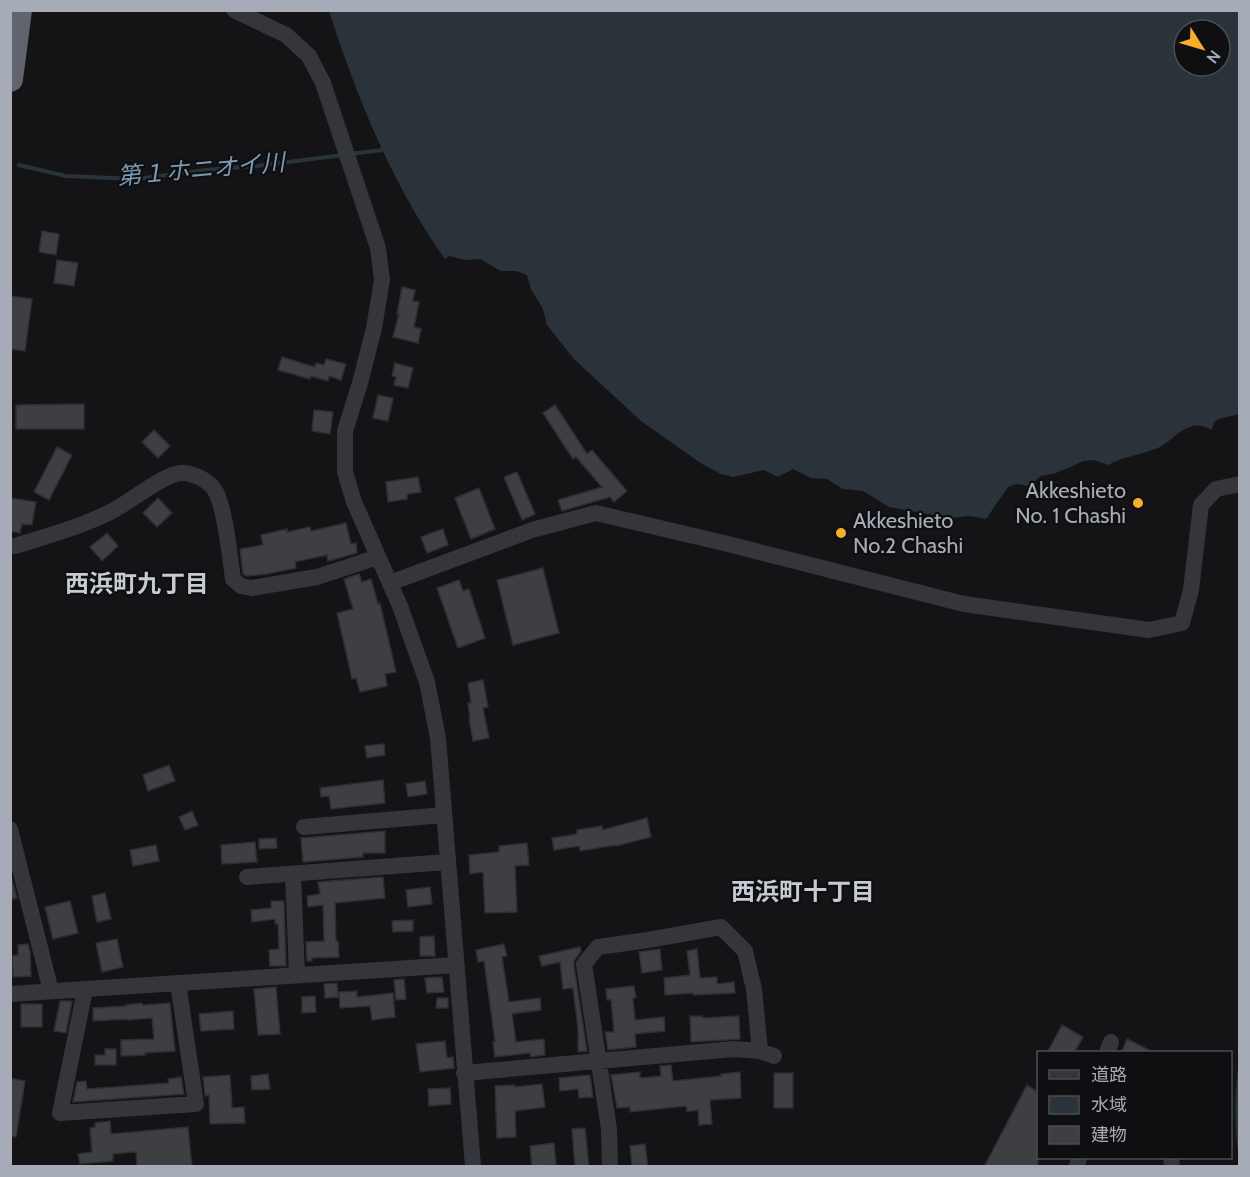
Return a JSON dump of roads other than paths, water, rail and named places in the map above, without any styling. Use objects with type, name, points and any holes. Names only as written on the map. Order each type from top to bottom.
[{"type":"highway","points":[[10,79],[19,10]]},
{"type":"street","points":[[234,10],[286,35],[309,56],[323,83],[378,248],[382,280],[374,328],[345,431],[345,472],[354,502],[400,606],[427,682],[438,738],[472,1167]]},
{"type":"street","points":[[10,546],[65,531],[113,511],[161,480],[182,472],[196,475],[214,488],[222,506],[233,579],[241,586],[252,588],[317,577],[378,557]]},
{"type":"street","points":[[390,584],[532,530],[596,513],[964,604],[1149,630],[1182,623],[1191,590],[1201,505],[1216,489],[1239,484]]},
{"type":"street","points":[[304,827],[444,815]]},
{"type":"street","points":[[10,829],[51,991]]},
{"type":"street","points":[[247,877],[447,862]]},
{"type":"street","points":[[293,874],[297,975]]},
{"type":"street","points":[[464,1073],[599,1061],[734,1049],[767,1054],[746,951],[721,927],[598,947],[584,964],[599,1061],[609,1129],[610,1167]]},
{"type":"street","points":[[10,994],[456,965]]},
{"type":"street","points":[[85,990],[60,1113],[196,1104],[178,983]]},
{"type":"water","points":[[329,11],[1239,11],[1239,414],[1219,419],[1214,422],[1212,430],[1201,426],[1190,427],[1158,448],[1108,465],[1094,460],[1084,461],[1056,473],[1041,476],[1029,486],[1016,484],[1008,487],[986,519],[969,516],[950,518],[889,507],[863,491],[843,489],[827,479],[811,478],[793,469],[778,477],[764,470],[733,477],[721,474],[702,464],[641,421],[574,359],[547,325],[543,309],[531,289],[527,275],[516,271],[501,271],[480,259],[466,260],[449,256],[445,259],[392,171],[351,76]]},
{"type":"water","points":[[1240,1061],[1239,1158],[1235,1110]]},
{"type":"waterway","name":"第１ホニオイ川","points":[[350,154],[382,150]]},
{"type":"waterway","name":"第１ホニオイ川","points":[[19,165],[66,176],[136,179],[343,155]]},
{"type":"place","name":"Akkeshieto No. 1 Chashi","points":[[1138,503]]},
{"type":"place","name":"Akkeshieto No.2 Chashi","points":[[841,533]]},
{"type":"district","name":"西浜町九丁目","points":[[137,583]]},
{"type":"district","name":"西浜町十丁目","points":[[803,891]]}]
